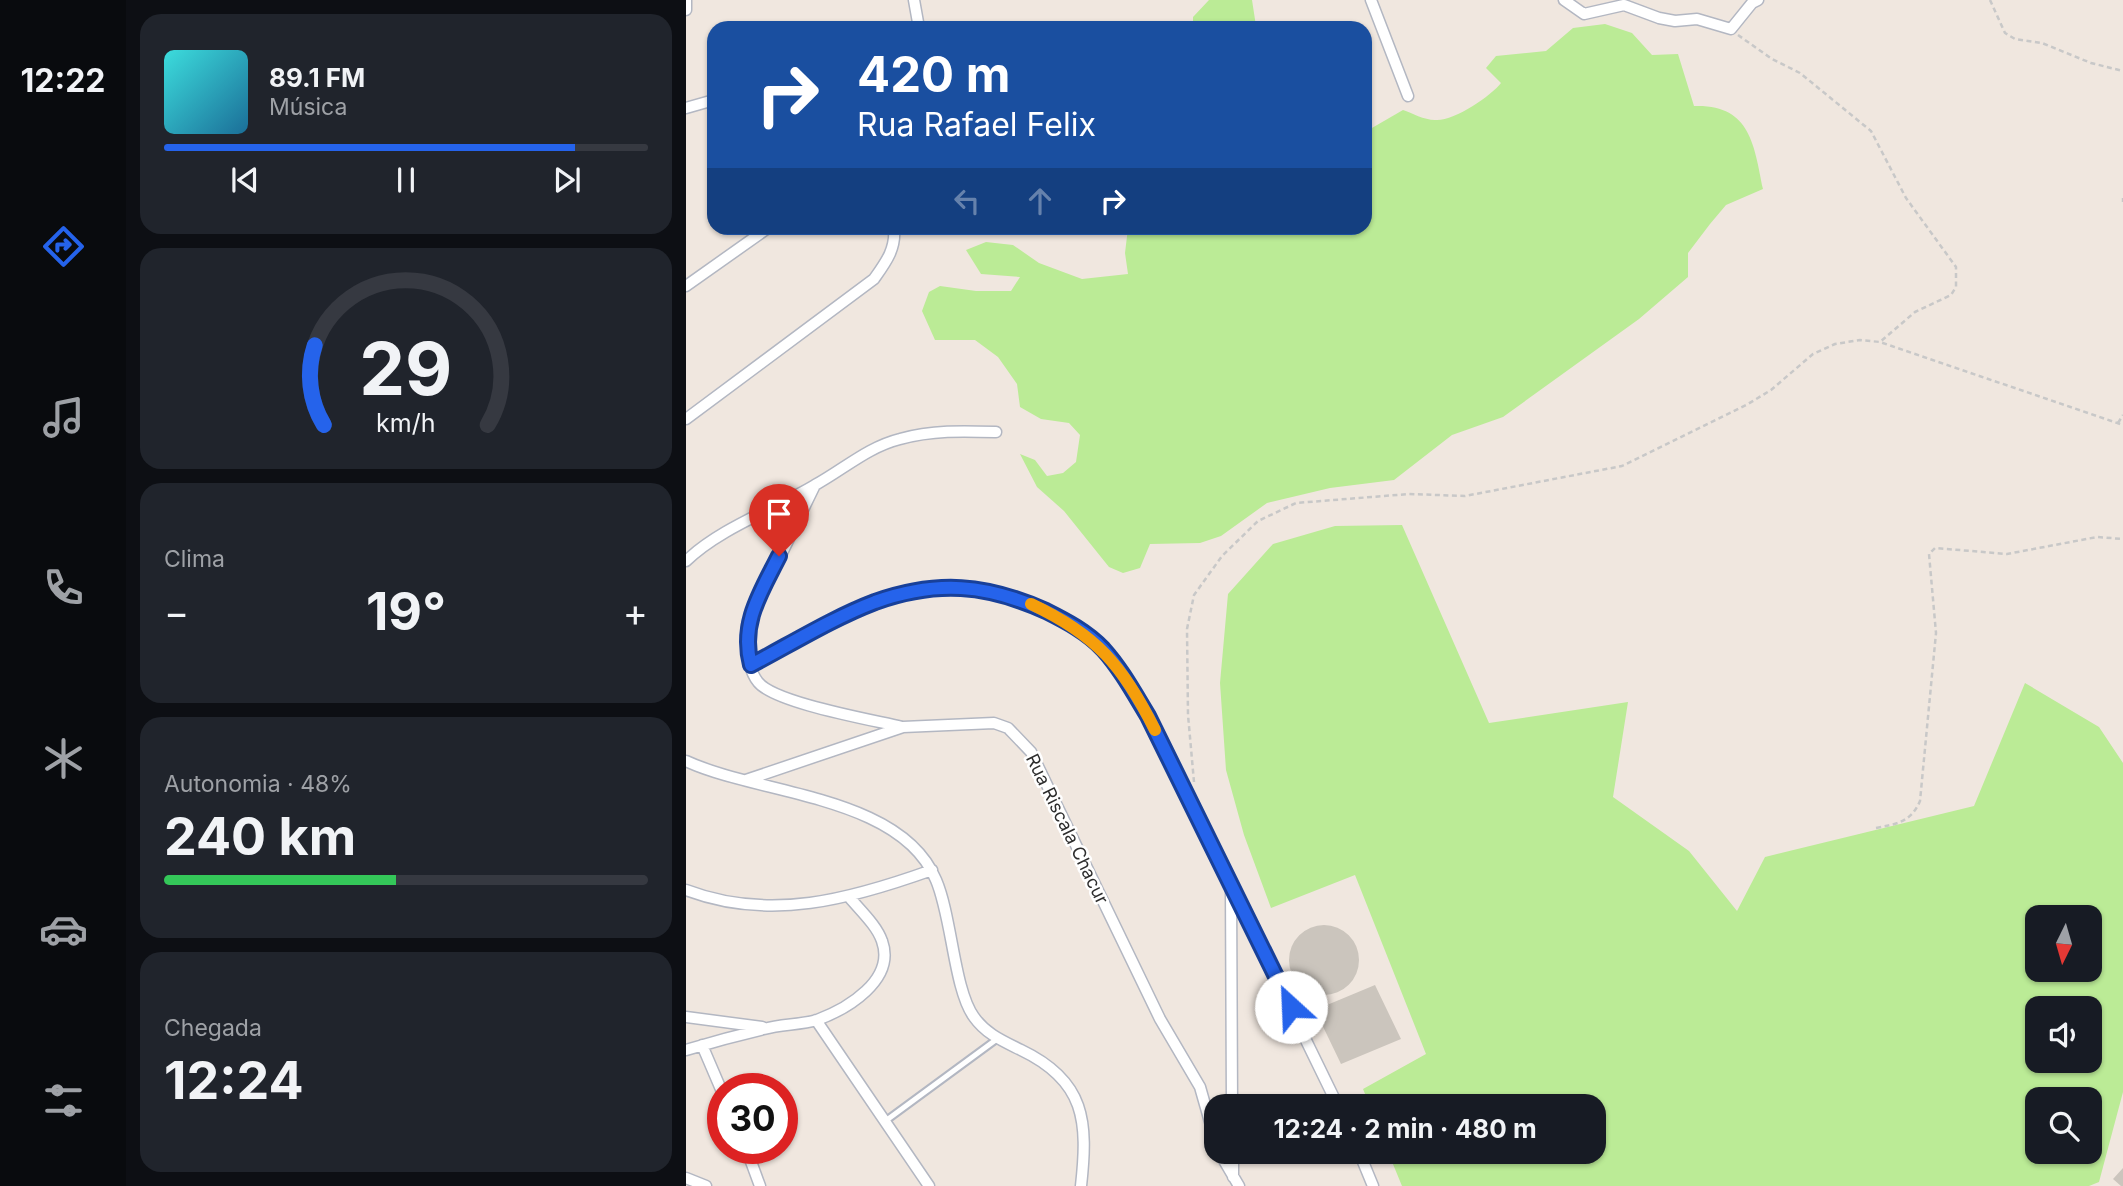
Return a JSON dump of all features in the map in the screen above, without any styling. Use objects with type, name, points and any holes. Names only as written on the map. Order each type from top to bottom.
[{"type":"street","points":[[686,10],[687,0]]},
{"type":"street","points":[[914,0],[918,21]]},
{"type":"street","points":[[1371,0],[1408,96]]},
{"type":"street","points":[[1564,0],[1584,14],[1627,2],[1659,18],[1675,21],[1697,19],[1731,29],[1752,3],[1758,0]]},
{"type":"street","points":[[686,108],[707,102]]},
{"type":"street","points":[[686,286],[758,235]]},
{"type":"street","points":[[686,419],[874,279],[890,257],[894,235]]},
{"type":"street","points":[[686,561],[755,516],[816,485],[869,450],[898,439],[928,433],[996,432]]},
{"type":"street","points":[[816,485],[747,625],[746,646],[751,665],[758,682],[778,696],[902,727]]},
{"type":"street","points":[[751,665],[874,603],[924,589],[973,588],[1011,595],[1069,622],[1102,648],[1126,679],[1231,883],[1332,1094]]},
{"type":"street","name":"Rua Riscala Chacur","points":[[746,780],[902,727],[994,723],[1008,728],[1031,752],[1160,1019],[1200,1087],[1204,1101]]},
{"type":"street","points":[[686,761],[785,789],[885,825],[906,839],[932,870],[946,904],[965,999],[972,1016],[997,1039],[1044,1064],[1071,1089],[1084,1123],[1086,1141],[1081,1186]]},
{"type":"street","points":[[686,890],[726,902],[762,905],[850,898],[932,870]]},
{"type":"street","points":[[1231,883],[1233,1094]]},
{"type":"street","points":[[686,1050],[768,1028],[816,1020],[863,993],[877,979],[883,967],[882,940],[850,898]]},
{"type":"street","points":[[686,1017],[768,1028]]},
{"type":"street","points":[[816,1020],[929,1186]]},
{"type":"street","points":[[702,1045],[714,1073]]},
{"type":"street","points":[[752,1164],[760,1186]]},
{"type":"street","points":[[1226,1164],[1236,1182]]},
{"type":"street","points":[[1234,1164],[1236,1182]]},
{"type":"street","points":[[1364,1164],[1373,1186]]},
{"type":"street","points":[[686,1178],[706,1186]]},
{"type":"lane","points":[[884,1122],[997,1039]]},
{"type":"path","points":[[1990,0],[2005,33],[2015,40],[2042,43],[2091,63],[2123,71]]},
{"type":"path","points":[[1731,29],[1754,48],[1800,73],[1810,84],[1852,113],[1871,131],[1906,198],[1956,267],[1956,287],[1951,296],[1915,312],[1880,341]]},
{"type":"path","points":[[1194,789],[1188,715],[1187,629],[1194,595],[1222,556],[1258,521],[1296,503],[1362,496],[1476,495],[1622,466],[1748,404],[1771,390],[1813,354],[1835,344],[1860,340],[1880,341],[2121,424],[2123,415]]},
{"type":"path","points":[[1876,828],[1901,824],[1914,814],[1920,801],[1937,633],[1929,554],[1935,548],[2007,555],[2098,537],[2123,539]]},
{"type":"green space","points":[[1209,0],[1252,0],[1255,21],[1193,21],[1193,17]]},
{"type":"green space","points":[[1605,24],[1632,33],[1652,55],[1678,54],[1694,106],[1713,107],[1727,112],[1738,120],[1752,142],[1763,189],[1726,205],[1688,253],[1688,277],[1639,319],[1503,417],[1452,435],[1394,480],[1330,488],[1267,503],[1221,536],[1200,543],[1150,544],[1140,568],[1123,573],[1109,567],[1064,511],[1037,487],[1020,454],[1035,460],[1047,476],[1063,473],[1076,462],[1080,435],[1069,423],[1041,419],[1020,407],[1017,384],[998,357],[975,340],[935,340],[922,311],[929,292],[940,286],[976,291],[1011,291],[1020,277],[981,274],[966,250],[986,242],[1013,245],[1039,263],[1082,279],[1128,274],[1125,253],[1127,235],[1372,235],[1372,128],[1403,110],[1435,120],[1461,113],[1501,83],[1486,68],[1496,56],[1546,51],[1573,28]]},
{"type":"green space","points":[[1402,525],[1489,723],[1628,702],[1613,797],[1689,851],[1737,911],[1765,857],[1974,806],[2025,683],[2099,727],[2123,763],[2123,1092],[2099,1182],[2089,1186],[1402,1186],[1393,1164],[1606,1164],[1606,1094],[1365,1094],[1363,1089],[1426,1054],[1355,875],[1271,908],[1244,835],[1226,770],[1220,683],[1228,594],[1273,544],[1335,526]]},
{"type":"building","points":[[1324,925],[1349,935],[1359,960],[1349,985],[1324,995],[1299,985],[1289,960],[1299,935]]},
{"type":"building","points":[[1375,985],[1401,1039],[1341,1064],[1315,1010]]},
{"type":"building","points":[[2123,1168],[2123,1186],[2121,1186],[2113,1179]]},
{"type":"slow traffic","points":[[1031,604],[1069,622],[1102,648],[1126,679],[1155,730]]},
{"type":"route","points":[[779,556],[747,625],[746,646],[751,665],[874,603],[924,589],[973,588],[1011,595],[1069,622],[1102,648],[1126,679],[1148,716],[1291,1007]]}]
